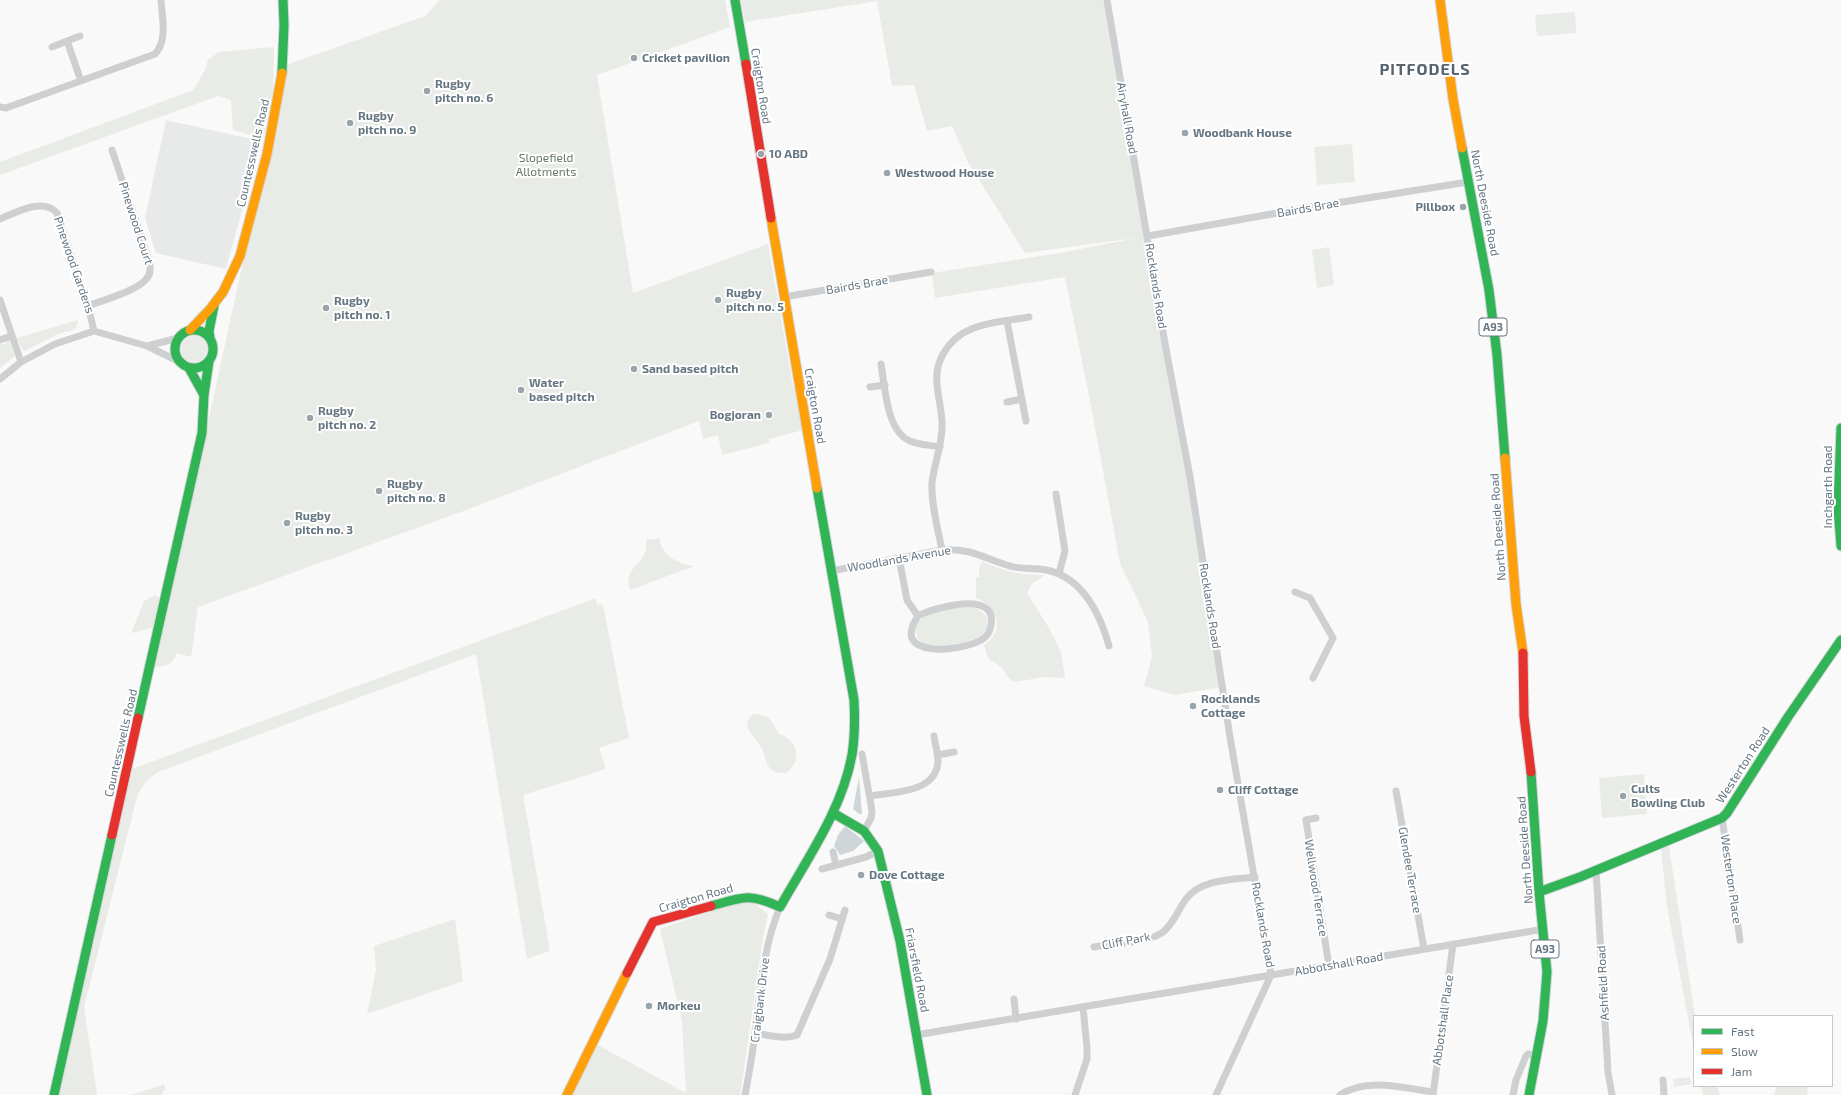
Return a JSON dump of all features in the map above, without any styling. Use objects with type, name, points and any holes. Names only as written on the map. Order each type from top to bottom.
[{"type":"street","points":[[0,107],[6,108],[155,54],[160,48],[163,40],[161,0]]},
{"type":"street","name":"Countesswells Road","points":[[190,330],[215,305],[236,268],[268,150],[282,65],[285,17],[283,0]]},
{"type":"street","name":"Craigton Road","points":[[567,1095],[653,922],[744,897],[762,899],[780,907],[833,813],[843,788],[849,766],[856,726],[854,700],[784,297],[735,0]]},
{"type":"street","name":"Airyhall Road","points":[[1107,0],[1148,236]]},
{"type":"street","name":"North Deeside Road","points":[[1440,0],[1453,99],[1488,282],[1497,355],[1516,604],[1523,656],[1524,716],[1533,792],[1539,892],[1548,972],[1546,998],[1528,1095]]},
{"type":"street","points":[[52,47],[80,36]]},
{"type":"street","points":[[67,41],[81,81]]},
{"type":"street","name":"Pinewood Court","points":[[88,306],[139,286],[148,277],[150,271],[150,263],[112,150]]},
{"type":"street","name":"Bairds Brae","points":[[1148,236],[1305,208],[1468,182]]},
{"type":"street","name":"Pinewood Gardens","points":[[0,219],[41,205],[52,208],[57,213],[88,306],[94,331]]},
{"type":"street","name":"Rocklands Road","points":[[1148,236],[1166,349],[1190,477],[1230,737],[1271,976]]},
{"type":"street","name":"Bairds Brae","points":[[784,297],[931,272]]},
{"type":"street","points":[[0,300],[21,362]]},
{"type":"street","name":"Countesswells Road","points":[[210,338],[211,322],[215,305]]},
{"type":"street","points":[[942,550],[932,492],[933,474],[940,447],[942,428],[936,383],[937,370],[941,358],[950,343],[965,331],[983,325],[1029,317]]},
{"type":"street","points":[[1007,321],[1026,421]]},
{"type":"street","points":[[147,346],[178,338],[183,333],[190,330],[201,331],[210,338],[213,350],[209,361],[200,367],[189,368]]},
{"type":"street","points":[[0,379],[21,362],[55,344],[94,331],[147,346],[180,362],[189,368],[204,395]]},
{"type":"street","points":[[0,340],[11,336]]},
{"type":"street","points":[[178,338],[175,351],[180,362]]},
{"type":"street","name":"Countesswells Road","points":[[54,1095],[200,441],[209,361]]},
{"type":"street","points":[[881,364],[894,428],[910,442],[940,447]]},
{"type":"street","points":[[870,388],[885,385]]},
{"type":"street","points":[[1007,402],[1022,399]]},
{"type":"street","name":"Inchgarth Road","points":[[1841,428],[1838,508],[1841,546]]},
{"type":"street","points":[[1056,494],[1065,551],[1059,573]]},
{"type":"street","name":"Woodlands Avenue","points":[[832,571],[942,550],[957,549],[973,552],[1012,567],[1044,569],[1059,573],[1079,588],[1096,609],[1109,646]]},
{"type":"street","points":[[899,558],[907,600],[918,616]]},
{"type":"street","points":[[1294,592],[1310,598],[1333,638],[1313,678]]},
{"type":"street","points":[[967,603],[982,606],[990,616],[992,622],[986,636],[980,640],[967,646],[935,650],[921,647],[915,643],[912,636],[912,627],[918,616],[928,610],[942,606],[967,603]]},
{"type":"street","name":"Westerton Road","points":[[1539,892],[1653,848],[1722,818],[1727,813],[1788,717],[1841,640]]},
{"type":"street","points":[[870,796],[923,785],[930,779],[935,771],[938,761],[934,736]]},
{"type":"street","points":[[937,755],[954,752]]},
{"type":"street","points":[[862,754],[870,796],[871,818],[864,831]]},
{"type":"street","name":"Glendee Terrace","points":[[1396,791],[1424,949]]},
{"type":"street","points":[[822,869],[866,857],[878,851],[864,831],[833,813]]},
{"type":"street","name":"Wellwood Terrace","points":[[1316,818],[1306,820],[1329,966]]},
{"type":"street","name":"Westerton Place","points":[[1722,818],[1740,940]]},
{"type":"street","name":"Friarsfield Road","points":[[878,851],[900,941],[927,1095]]},
{"type":"street","points":[[833,852],[836,865]]},
{"type":"street","name":"Ashfield Road","points":[[1596,870],[1608,1072],[1612,1095]]},
{"type":"street","name":"Cliff Park","points":[[1094,947],[1148,939],[1163,932],[1177,916],[1186,898],[1198,888],[1212,883],[1255,877]]},
{"type":"street","name":"Craigbank Drive","points":[[745,1095],[768,939],[780,907]]},
{"type":"street","points":[[755,1033],[791,1037],[797,1034],[830,960],[845,910]]},
{"type":"street","points":[[829,915],[842,919]]},
{"type":"street","name":"Abbotshall Road","points":[[916,1035],[1544,929]]},
{"type":"street","name":"Abbotshall Place","points":[[1433,1094],[1453,944]]},
{"type":"street","points":[[1216,1095],[1271,976]]},
{"type":"street","points":[[1014,999],[1016,1018]]},
{"type":"street","points":[[1075,1095],[1087,1059],[1083,1007]]},
{"type":"street","points":[[1513,1095],[1516,1080],[1526,1056],[1528,1054],[1536,1055]]},
{"type":"street","points":[[1663,1080],[1664,1095]]},
{"type":"street","points":[[1340,1095],[1356,1087],[1370,1084],[1433,1094]]},
{"type":"shaded area","points":[[166,120],[261,141],[226,269],[156,253],[145,218]]},
{"type":"shaded area","points":[[859,777],[862,814],[859,814],[853,809]]},
{"type":"shaded area","points":[[845,826],[864,841],[853,851],[840,855],[834,846],[838,835]]},
{"type":"green space","name":"Slopefield Allotments","points":[[440,0],[725,0],[730,27],[597,75],[633,293],[768,244],[793,387],[800,385],[807,429],[769,439],[769,443],[722,455],[718,435],[703,439],[699,421],[469,509],[198,607],[191,657],[177,653],[173,660],[168,664],[154,667],[160,622],[166,616],[244,257],[275,140],[286,65],[425,16]]},
{"type":"green space","points":[[741,0],[1107,0],[1222,687],[1175,695],[1144,686],[1152,657],[1148,622],[1120,563],[1065,277],[935,298],[932,273],[1060,253],[1136,238],[1025,253],[968,162],[952,126],[927,131],[914,85],[892,86],[877,1],[745,22]]},
{"type":"green space","points":[[1575,12],[1576,33],[1537,36],[1535,15]]},
{"type":"green space","points":[[274,47],[273,91],[263,139],[233,130],[231,100],[218,96],[0,175],[0,162],[193,90],[205,70],[208,60],[219,52]]},
{"type":"green space","points":[[1352,144],[1355,182],[1317,185],[1314,147]]},
{"type":"green space","points":[[1329,247],[1334,285],[1317,288],[1312,250]]},
{"type":"green space","points":[[78,320],[76,329],[58,334],[25,351],[21,347],[17,338]]},
{"type":"green space","points":[[194,336],[203,340],[207,349],[203,358],[194,362],[185,358],[181,349],[185,340]]},
{"type":"green space","points":[[7,340],[9,340],[15,356],[0,368],[0,345],[6,343]]},
{"type":"green space","points":[[659,538],[664,550],[672,558],[682,563],[694,566],[630,590],[630,575],[632,570],[644,556],[646,540]]},
{"type":"green space","points":[[982,561],[997,568],[1013,572],[1045,575],[1032,584],[1027,593],[1049,628],[1061,652],[1065,678],[1045,677],[1014,682],[1001,667],[988,658],[984,645],[991,639],[997,626],[994,613],[990,607],[976,598],[976,577],[979,577],[979,569]]},
{"type":"green space","points":[[155,595],[160,599],[154,627],[133,633],[132,631],[144,601]]},
{"type":"green space","points":[[596,598],[597,605],[603,604],[629,738],[599,748],[606,769],[523,795],[550,951],[527,959],[476,654],[158,772],[148,780],[137,797],[84,1007],[97,1095],[54,1095],[76,995],[132,769]]},
{"type":"green space","points":[[968,607],[978,609],[986,617],[987,624],[981,635],[965,642],[947,645],[933,646],[919,640],[916,627],[917,623],[921,619],[932,613]]},
{"type":"green space","points":[[753,714],[764,715],[770,719],[779,734],[790,741],[794,746],[796,751],[795,763],[786,773],[774,771],[769,767],[760,745],[748,727],[747,723]]},
{"type":"green space","name":"Cults Bowling Club","points":[[1644,774],[1647,814],[1602,818],[1599,778]]},
{"type":"green space","points":[[1669,846],[1695,1015],[1693,1015],[1693,1045],[1667,906],[1661,849]]},
{"type":"green space","points":[[751,901],[768,914],[763,938],[740,1095],[572,1095],[598,1045],[686,1093],[682,1021],[660,929],[733,904]]},
{"type":"green space","points":[[455,919],[463,981],[367,1014],[376,970],[374,946]]},
{"type":"green space","points":[[1690,1077],[1691,1084],[1674,1087],[1673,1079]]},
{"type":"green space","points":[[164,1084],[165,1088],[162,1095],[132,1095]]},
{"type":"green space","points":[[1701,1087],[1717,1087],[1720,1095],[1703,1095]]},
{"type":"green space","points":[[1777,1087],[1808,1087],[1807,1095],[1774,1095]]},
{"type":"traffic: fast","points":[[282,73],[284,25],[283,0]]},
{"type":"traffic: fast","points":[[735,0],[746,64]]},
{"type":"traffic: fast","points":[[1462,148],[1489,290],[1497,355],[1505,458]]},
{"type":"traffic: fast","points":[[210,338],[209,331],[214,306]]},
{"type":"traffic: fast","points":[[190,330],[198,330],[208,335],[212,342],[213,349],[212,356],[208,363],[198,368],[190,368],[180,363],[178,360],[175,353],[175,345],[180,335],[183,333],[190,330]]},
{"type":"traffic: fast","points":[[138,718],[202,433],[204,395],[209,361]]},
{"type":"traffic: fast","points":[[189,368],[204,395]]},
{"type":"traffic: fast","points":[[1841,428],[1838,508],[1841,546]]},
{"type":"traffic: fast","points":[[711,906],[731,900],[753,898],[780,907],[832,815],[847,775],[854,741],[854,700],[817,488]]},
{"type":"traffic: fast","points":[[1539,892],[1580,877],[1722,818],[1727,813],[1788,717],[1841,640]]},
{"type":"traffic: fast","points":[[1529,1095],[1543,1021],[1547,972],[1539,892],[1531,772]]},
{"type":"traffic: fast","points":[[833,813],[864,831],[878,851],[900,941],[927,1095]]},
{"type":"traffic: fast","points":[[54,1095],[112,835]]},
{"type":"traffic: slow","points":[[1440,0],[1453,99],[1462,148]]},
{"type":"traffic: slow","points":[[190,330],[210,309],[223,292],[240,256],[267,154],[282,73]]},
{"type":"traffic: slow","points":[[771,218],[817,488]]},
{"type":"traffic: slow","points":[[1505,458],[1516,604],[1523,653]]},
{"type":"traffic: slow","points":[[567,1095],[627,973]]},
{"type":"traffic: jam","points":[[746,64],[771,218]]},
{"type":"traffic: jam","points":[[1523,653],[1524,716],[1531,772]]},
{"type":"traffic: jam","points":[[112,835],[138,718]]},
{"type":"traffic: jam","points":[[627,973],[653,922],[711,906]]},
{"type":"place","name":"Cricket pavilion","points":[[634,58]]},
{"type":"place","name":"Rugby pitch no. 6","points":[[427,91]]},
{"type":"place","name":"Rugby pitch no. 9","points":[[350,123]]},
{"type":"place","name":"Woodbank House","points":[[1185,133]]},
{"type":"place","name":"10 ABD","points":[[761,154]]},
{"type":"place","name":"Westwood House","points":[[887,173]]},
{"type":"place","name":"Pillbox","points":[[1463,207]]},
{"type":"place","name":"Rugby pitch no. 5","points":[[718,300]]},
{"type":"place","name":"Rugby pitch no. 1","points":[[326,308]]},
{"type":"place","name":"Sand based pitch","points":[[634,369]]},
{"type":"place","name":"Water based pitch","points":[[521,390]]},
{"type":"place","name":"Bogjoran","points":[[769,415]]},
{"type":"place","name":"Rugby pitch no. 2","points":[[310,418]]},
{"type":"place","name":"Rugby pitch no. 8","points":[[379,491]]},
{"type":"place","name":"Rugby pitch no. 3","points":[[287,523]]},
{"type":"place","name":"Rocklands Cottage","points":[[1193,706]]},
{"type":"place","name":"Cliff Cottage","points":[[1220,790]]},
{"type":"place","name":"Cults Bowling Club","points":[[1623,796]]},
{"type":"place","name":"Dove Cottage","points":[[861,875]]},
{"type":"place","name":"Morkeu","points":[[649,1006]]},
{"type":"district","name":"PITFODELS","points":[[1425,70]]}]
